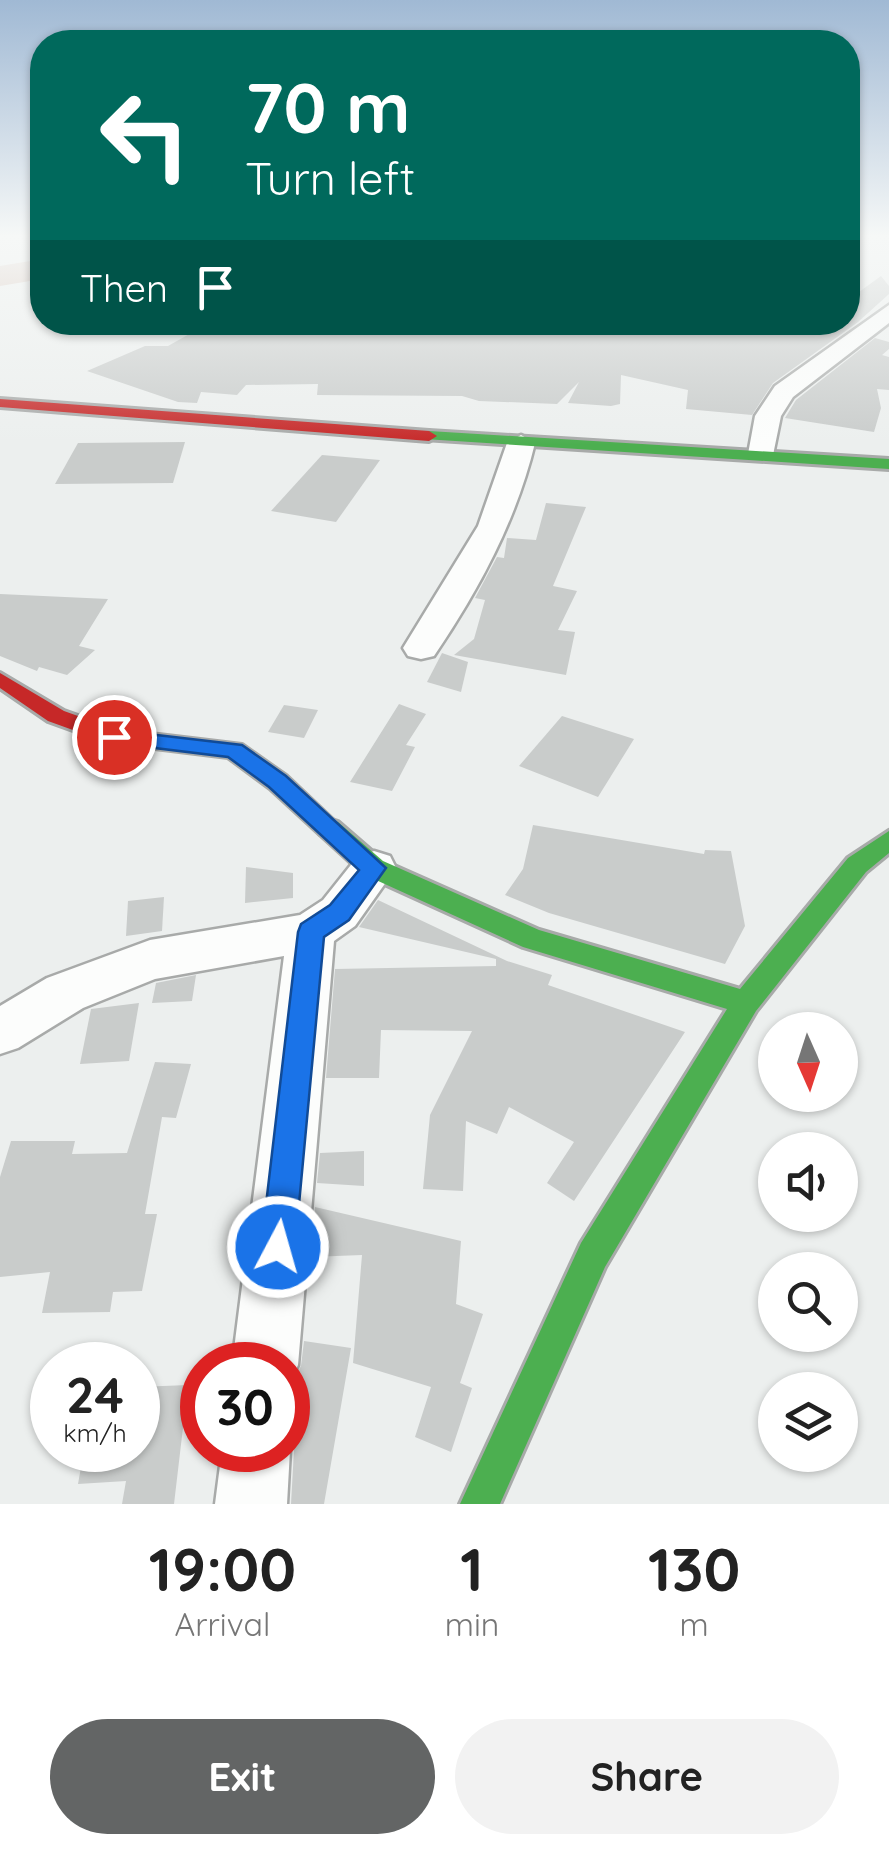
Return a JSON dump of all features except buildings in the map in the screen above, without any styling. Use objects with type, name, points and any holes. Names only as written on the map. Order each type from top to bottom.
[{"type":"street","points":[[762,454],[766,415],[788,384],[840,351],[889,312]]},
{"type":"street","points":[[3,408],[889,464]]},
{"type":"street","points":[[420,648],[482,552],[511,491],[521,443]]},
{"type":"street","points":[[0,680],[56,716],[114,737],[234,750],[278,782],[374,868],[532,938],[746,1003]]},
{"type":"street","points":[[480,1504],[593,1255],[746,1003],[857,865],[889,840]]},
{"type":"street","points":[[0,1032],[65,993],[150,960],[311,932],[339,913],[374,868]]},
{"type":"street","points":[[268,1342],[311,932]]},
{"type":"street","points":[[251,1504],[254,1472]]},
{"type":"traffic: fast","points":[[429,436],[889,464]]},
{"type":"traffic: fast","points":[[329,828],[374,868],[532,939],[746,1003]]},
{"type":"traffic: fast","points":[[480,1504],[593,1255],[746,1003],[857,865],[889,840]]},
{"type":"traffic: jam","points":[[0,403],[429,436]]},
{"type":"traffic: jam","points":[[0,679],[56,716],[114,737],[234,750],[278,782],[329,828]]},
{"type":"route","points":[[114,737],[234,750],[278,782],[374,868],[339,913],[311,932],[278,1247]]}]
